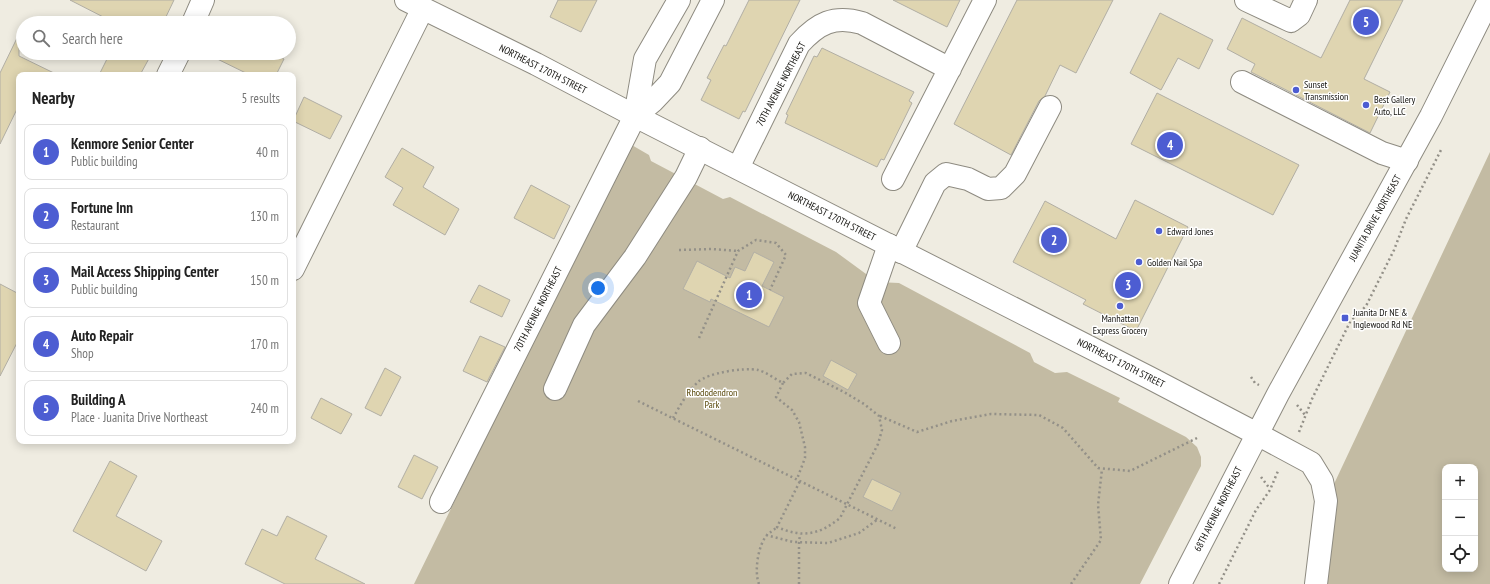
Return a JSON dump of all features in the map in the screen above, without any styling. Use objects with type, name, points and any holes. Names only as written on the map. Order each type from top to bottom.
[{"type":"main road","points":[[196,16],[203,0]]},
{"type":"main road","name":"70TH AVENUE NORTHEAST","points":[[441,502],[635,116],[646,59],[679,0]]},
{"type":"main road","name":"70TH AVENUE NORTHEAST","points":[[635,116],[653,101],[670,83],[714,0]]},
{"type":"main road","points":[[893,180],[985,0]]},
{"type":"main road","points":[[1246,0],[1291,21],[1299,15],[1306,0]]},
{"type":"main road","name":"JUANITA DRIVE NORTHEAST","points":[[1257,434],[1281,387],[1431,116],[1489,0]]},
{"type":"main road","points":[[296,262],[414,4]]},
{"type":"main road","name":"NORTHEAST 170TH STREET","points":[[414,4],[536,64],[1143,375],[1311,463],[1322,481],[1326,501],[1316,584]]},
{"type":"main road","name":"70TH AVENUE NORTHEAST","points":[[738,168],[799,44],[810,32],[822,24],[836,20],[851,20],[862,23],[950,68]]},
{"type":"main road","points":[[170,72],[176,60]]},
{"type":"main road","points":[[1242,82],[1382,153],[1406,161]]},
{"type":"main road","points":[[890,343],[869,303],[895,248],[935,183],[946,174],[968,179],[988,189],[1001,188],[1016,174],[1050,107]]},
{"type":"main road","points":[[555,389],[584,325],[635,257],[686,177],[700,148]]},
{"type":"main road","name":"68TH AVENUE NORTHEAST","points":[[1180,584],[1257,434]]},
{"type":"path","points":[[1305,416],[1350,322],[1366,306],[1394,250],[1406,219],[1437,160]]},
{"type":"path","points":[[699,338],[738,251],[756,240],[776,243],[786,255],[770,290]]},
{"type":"path","points":[[679,250],[712,249],[738,251]]},
{"type":"path","points":[[673,418],[686,396],[698,381],[717,373],[741,369],[758,370],[783,383]]},
{"type":"path","points":[[759,584],[756,577],[758,555],[766,535],[778,527],[799,480],[805,458],[805,447],[799,422],[792,410],[776,397],[783,383],[792,374],[806,373],[844,392],[864,404],[879,416],[917,432],[952,422],[990,414],[1039,415],[1063,428],[1098,468],[1102,469],[1130,471],[1197,438]]},
{"type":"path","points":[[638,401],[897,529]]},
{"type":"path","points":[[778,527],[789,532],[811,534],[831,526],[840,518],[878,444],[882,430],[879,416]]},
{"type":"path","points":[[1071,584],[1101,540],[1098,505],[1102,469]]},
{"type":"path","points":[[1219,584],[1256,510],[1270,490],[1276,476]]},
{"type":"path","points":[[1263,479],[1270,490]]},
{"type":"path","points":[[766,535],[799,543],[828,543],[859,533],[878,520]]},
{"type":"path","points":[[799,584],[800,534]]},
{"type":"green space","name":"Rhododendron Park","points":[[630,144],[649,155],[651,161],[723,199],[730,197],[836,252],[877,282],[899,283],[1030,353],[1034,362],[1055,373],[1067,372],[1120,398],[1118,402],[1186,437],[1197,447],[1201,457],[1201,466],[1140,584],[414,584]]},
{"type":"green space","points":[[1490,152],[1490,584],[1316,584],[1326,501]]},
{"type":"building","points":[[70,0],[174,0],[166,16],[101,16]]},
{"type":"building","points":[[558,0],[597,0],[581,32],[550,17]]},
{"type":"building","points":[[749,0],[800,0],[745,112],[743,111],[739,119],[701,100],[711,80],[707,78],[724,45],[726,46]]},
{"type":"building","points":[[893,0],[960,0],[947,27]]},
{"type":"building","points":[[1017,0],[1113,0],[1076,73],[1060,65],[1045,96],[1039,101],[1011,155],[954,124]]},
{"type":"building","points":[[1350,0],[1403,0],[1364,79],[1390,92],[1370,133],[1251,72],[1255,64],[1227,49],[1242,18],[1321,58]]},
{"type":"building","points":[[1160,13],[1213,40],[1199,69],[1178,58],[1161,90],[1130,73]]},
{"type":"building","points":[[16,40],[16,60],[27,60],[52,72],[16,72],[16,111],[0,144],[0,73]]},
{"type":"building","points":[[822,48],[914,92],[909,101],[912,103],[884,160],[881,159],[877,167],[785,123],[788,115],[786,114],[814,56],[817,57]]},
{"type":"building","points":[[106,60],[148,60],[142,72],[100,72]]},
{"type":"building","points":[[219,60],[284,60],[278,72],[244,72]]},
{"type":"building","points":[[1157,93],[1299,165],[1273,215],[1131,144]]},
{"type":"building","points":[[304,97],[342,116],[330,139],[296,122],[296,114]]},
{"type":"building","points":[[402,148],[434,167],[423,187],[459,209],[445,235],[393,205],[403,188],[385,177]]},
{"type":"building","points":[[531,185],[570,206],[554,239],[514,218]]},
{"type":"building","points":[[1135,200],[1188,227],[1136,331],[1083,304],[1086,300],[1013,262],[1045,201],[1116,239]]},
{"type":"building","points":[[754,252],[774,262],[762,286],[784,297],[769,327],[711,299],[710,302],[683,289],[697,261],[730,278],[735,267],[745,271]]},
{"type":"building","points":[[0,284],[16,292],[16,345],[0,376]]},
{"type":"building","points":[[479,285],[510,300],[502,317],[470,302]]},
{"type":"building","points":[[480,336],[505,347],[487,382],[463,371]]},
{"type":"building","points":[[831,360],[857,374],[848,390],[823,376]]},
{"type":"building","points":[[385,368],[401,377],[381,416],[365,408]]},
{"type":"building","points":[[321,398],[352,414],[341,434],[311,418]]},
{"type":"building","points":[[414,455],[438,467],[422,499],[398,487]]},
{"type":"building","points":[[110,461],[137,476],[116,516],[162,541],[146,571],[73,531]]},
{"type":"building","points":[[872,479],[901,493],[892,511],[863,497]]},
{"type":"building","points":[[287,516],[327,536],[315,559],[365,584],[285,584],[245,564],[262,529],[277,536]]},
{"type":"place","name":"Building A","points":[[1366,22]]},
{"type":"place","name":"Sunset Transmission","points":[[1296,90]]},
{"type":"place","name":"Best Gallery Auto, LLC","points":[[1366,105]]},
{"type":"place","name":"Auto Repair","points":[[1170,145]]},
{"type":"place","name":"Edward Jones","points":[[1159,231]]},
{"type":"place","name":"Fortune Inn","points":[[1054,240]]},
{"type":"place","name":"Golden Nail Spa","points":[[1139,262]]},
{"type":"place","name":"Mail Access Shipping Center","points":[[1128,285]]},
{"type":"place","name":"Kenmore Senior Center","points":[[749,295]]},
{"type":"place","name":"Manhattan Express Grocery","points":[[1120,306]]},
{"type":"place","name":"Juanita Dr NE & Inglewood Rd NE","points":[[1345,318]]}]
